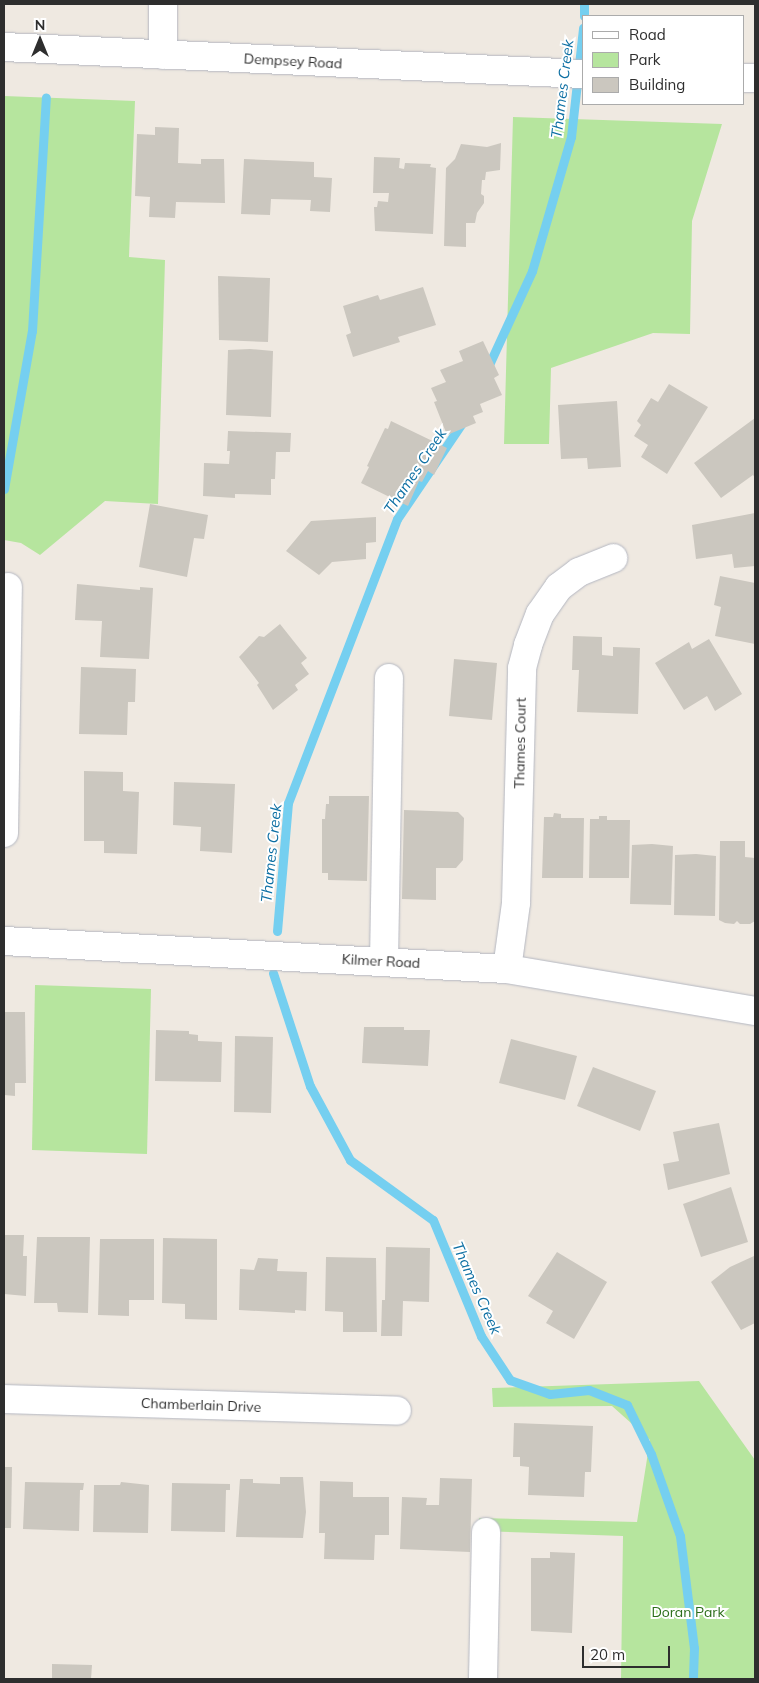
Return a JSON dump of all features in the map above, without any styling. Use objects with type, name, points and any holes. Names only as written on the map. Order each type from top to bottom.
[{"type":"street","points":[[163,4],[163,55]]},
{"type":"street","name":"Dempsey Road","points":[[4,47],[506,72],[582,74]]},
{"type":"street","name":"Thames Court","points":[[507,969],[516,903],[522,668],[528,645],[540,614],[559,587],[579,572],[613,558]]},
{"type":"street","points":[[4,833],[8,726],[8,587]]},
{"type":"street","points":[[384,961],[389,678]]},
{"type":"street","name":"Kilmer Road","points":[[4,941],[507,969],[755,1011]]},
{"type":"street","name":"Chamberlain Drive","points":[[4,1399],[398,1411]]},
{"type":"street","points":[[482,1679],[486,1532]]},
{"type":"green space","points":[[4,96],[135,101],[129,257],[165,260],[158,504],[105,501],[40,555],[21,543],[4,540]]},
{"type":"green space","points":[[513,117],[722,124],[692,221],[690,334],[653,333],[551,368],[549,444],[504,444]]},
{"type":"green space","points":[[35,985],[151,989],[147,1154],[32,1150]]},
{"type":"green space","name":"Doran Park","points":[[699,1381],[755,1460],[755,1679],[621,1679],[623,1536],[478,1531],[479,1518],[637,1522],[650,1440],[612,1406],[493,1407],[492,1388]]},
{"type":"building","points":[[155,127],[179,128],[178,163],[201,164],[201,159],[224,159],[225,203],[176,202],[175,218],[149,217],[150,197],[135,196],[137,134],[155,135]]},
{"type":"building","points":[[501,143],[500,170],[486,172],[485,180],[482,180],[481,194],[484,196],[484,203],[477,213],[475,223],[466,223],[466,247],[444,246],[446,168],[455,159],[461,144],[487,147]]},
{"type":"building","points":[[374,157],[400,158],[399,168],[404,169],[405,163],[431,164],[430,167],[436,168],[433,234],[375,231],[374,207],[377,207],[378,201],[388,202],[389,193],[373,193]]},
{"type":"building","points":[[244,159],[314,162],[314,177],[332,178],[330,212],[310,211],[311,200],[271,199],[270,215],[241,214]]},
{"type":"building","points":[[218,276],[270,278],[268,342],[219,340]]},
{"type":"building","points":[[423,287],[436,325],[398,337],[400,342],[353,357],[346,335],[351,333],[343,306],[378,295],[380,300]]},
{"type":"building","points":[[483,341],[499,375],[494,378],[502,395],[480,404],[483,412],[473,416],[476,423],[447,435],[434,402],[437,401],[431,388],[446,382],[440,370],[463,361],[459,351]]},
{"type":"building","points":[[228,350],[273,351],[271,417],[226,415]]},
{"type":"building","points":[[669,384],[708,407],[667,474],[641,457],[648,445],[634,436],[641,425],[637,421],[651,398],[658,402]]},
{"type":"building","points":[[617,401],[621,467],[588,469],[587,458],[561,459],[558,405]]},
{"type":"building","points":[[755,418],[755,478],[753,475],[721,498],[694,463]]},
{"type":"building","points":[[391,421],[447,448],[434,475],[428,471],[422,482],[419,481],[408,506],[361,483],[385,428],[388,429]]},
{"type":"building","points":[[228,431],[291,433],[290,452],[276,452],[275,479],[271,479],[271,495],[235,494],[235,498],[203,496],[204,463],[229,464],[230,451],[227,451]]},
{"type":"building","points":[[150,504],[208,515],[204,539],[194,538],[187,577],[139,567]]},
{"type":"building","points":[[755,513],[755,566],[734,568],[732,554],[696,559],[692,525]]},
{"type":"building","points":[[376,517],[376,542],[366,543],[366,559],[332,562],[319,575],[286,551],[311,521]]},
{"type":"building","points":[[720,576],[755,583],[755,644],[715,636],[721,607],[714,605]]},
{"type":"building","points":[[77,584],[140,590],[140,587],[153,588],[149,659],[100,657],[102,621],[75,620]]},
{"type":"building","points":[[280,624],[307,658],[301,663],[309,674],[295,685],[298,690],[273,710],[257,685],[259,683],[239,657],[259,636],[264,637]]},
{"type":"building","points":[[573,636],[602,637],[602,655],[613,656],[613,647],[640,648],[638,714],[577,712],[579,670],[572,670]]},
{"type":"building","points":[[709,639],[742,694],[715,711],[707,696],[684,710],[655,663],[689,642],[692,649]]},
{"type":"building","points":[[454,659],[497,663],[492,720],[449,716]]},
{"type":"building","points":[[81,667],[136,669],[135,702],[128,702],[127,735],[79,734]]},
{"type":"building","points":[[84,771],[123,772],[123,791],[139,792],[137,854],[104,853],[104,841],[84,841]]},
{"type":"building","points":[[174,782],[235,784],[232,853],[200,851],[201,827],[173,825]]},
{"type":"building","points":[[329,796],[369,796],[367,881],[328,880],[328,873],[322,873],[322,819],[325,819],[326,804],[329,804]]},
{"type":"building","points":[[404,810],[458,812],[464,818],[463,860],[456,868],[436,868],[436,900],[402,899]]},
{"type":"building","points":[[554,813],[561,814],[561,818],[584,818],[583,878],[542,878],[544,817],[553,817]]},
{"type":"building","points":[[599,816],[607,816],[607,820],[630,820],[629,878],[589,878],[590,819],[599,819]]},
{"type":"building","points":[[720,841],[745,841],[745,857],[755,858],[755,921],[750,924],[740,924],[737,921],[734,924],[725,923],[719,920]]},
{"type":"building","points":[[632,845],[673,846],[671,905],[630,904]]},
{"type":"building","points":[[696,854],[716,856],[715,916],[674,915],[675,855]]},
{"type":"building","points":[[4,1012],[25,1012],[26,1083],[15,1083],[15,1096],[4,1095]]},
{"type":"building","points":[[364,1027],[404,1027],[404,1030],[430,1030],[428,1066],[362,1063]]},
{"type":"building","points":[[156,1030],[189,1031],[189,1034],[198,1035],[198,1041],[222,1042],[221,1082],[155,1081]]},
{"type":"building","points":[[235,1036],[273,1037],[271,1113],[234,1112]]},
{"type":"building","points":[[511,1039],[577,1056],[565,1100],[499,1083]]},
{"type":"building","points":[[593,1067],[656,1091],[640,1131],[577,1106]]},
{"type":"building","points":[[719,1123],[730,1174],[668,1190],[663,1164],[679,1161],[673,1132]]},
{"type":"building","points":[[731,1187],[748,1242],[701,1257],[683,1204]]},
{"type":"building","points":[[4,1235],[24,1235],[23,1256],[27,1256],[26,1296],[4,1294]]},
{"type":"building","points":[[37,1237],[90,1237],[88,1313],[58,1312],[57,1303],[34,1303]]},
{"type":"building","points":[[163,1238],[217,1239],[217,1320],[185,1319],[185,1304],[162,1303]]},
{"type":"building","points":[[100,1239],[154,1239],[154,1300],[129,1300],[129,1316],[98,1315]]},
{"type":"building","points":[[386,1247],[430,1248],[429,1302],[403,1301],[402,1336],[381,1336],[382,1300],[385,1300]]},
{"type":"building","points":[[557,1252],[607,1282],[574,1339],[546,1323],[553,1311],[528,1296]]},
{"type":"building","points":[[754,1256],[755,1323],[741,1330],[711,1282],[730,1267]]},
{"type":"building","points":[[326,1257],[376,1258],[377,1332],[343,1332],[343,1312],[325,1311]]},
{"type":"building","points":[[258,1258],[278,1259],[277,1271],[307,1272],[306,1311],[295,1310],[295,1313],[239,1310],[240,1269],[254,1270]]},
{"type":"building","points":[[514,1423],[593,1426],[591,1472],[585,1472],[584,1497],[528,1495],[529,1467],[520,1466],[520,1457],[513,1457]]},
{"type":"building","points":[[4,1467],[12,1467],[11,1528],[4,1528]]},
{"type":"building","points":[[280,1477],[303,1477],[306,1512],[303,1538],[236,1537],[240,1479],[253,1479],[253,1483],[280,1484]]},
{"type":"building","points":[[440,1478],[472,1479],[470,1552],[400,1549],[402,1497],[427,1498],[426,1505],[439,1505]]},
{"type":"building","points":[[320,1481],[353,1482],[353,1497],[389,1497],[389,1535],[375,1535],[374,1560],[324,1559],[325,1533],[319,1533]]},
{"type":"building","points":[[25,1482],[84,1483],[83,1490],[80,1490],[79,1531],[23,1529]]},
{"type":"building","points":[[121,1482],[149,1485],[148,1533],[93,1532],[94,1485],[120,1485]]},
{"type":"building","points":[[172,1483],[230,1484],[230,1490],[226,1490],[225,1532],[171,1531]]},
{"type":"building","points":[[550,1552],[575,1553],[572,1633],[531,1631],[531,1558],[550,1558]]},
{"type":"building","points":[[52,1664],[92,1665],[91,1679],[52,1679]]},
{"type":"waterway","name":"Thames Creek","points":[[584,4],[584,15]]},
{"type":"waterway","name":"Thames Creek","points":[[487,369],[532,271],[571,137],[582,37]]},
{"type":"waterway","points":[[4,489],[32,331],[46,97]]},
{"type":"waterway","name":"Thames Creek","points":[[277,931],[288,803],[397,519],[464,420]]},
{"type":"waterway","name":"Thames Creek","points":[[273,973],[310,1086],[350,1160],[433,1220],[481,1336],[510,1380],[550,1394],[589,1390],[627,1405],[651,1454],[680,1536],[694,1648],[693,1679]]}]
